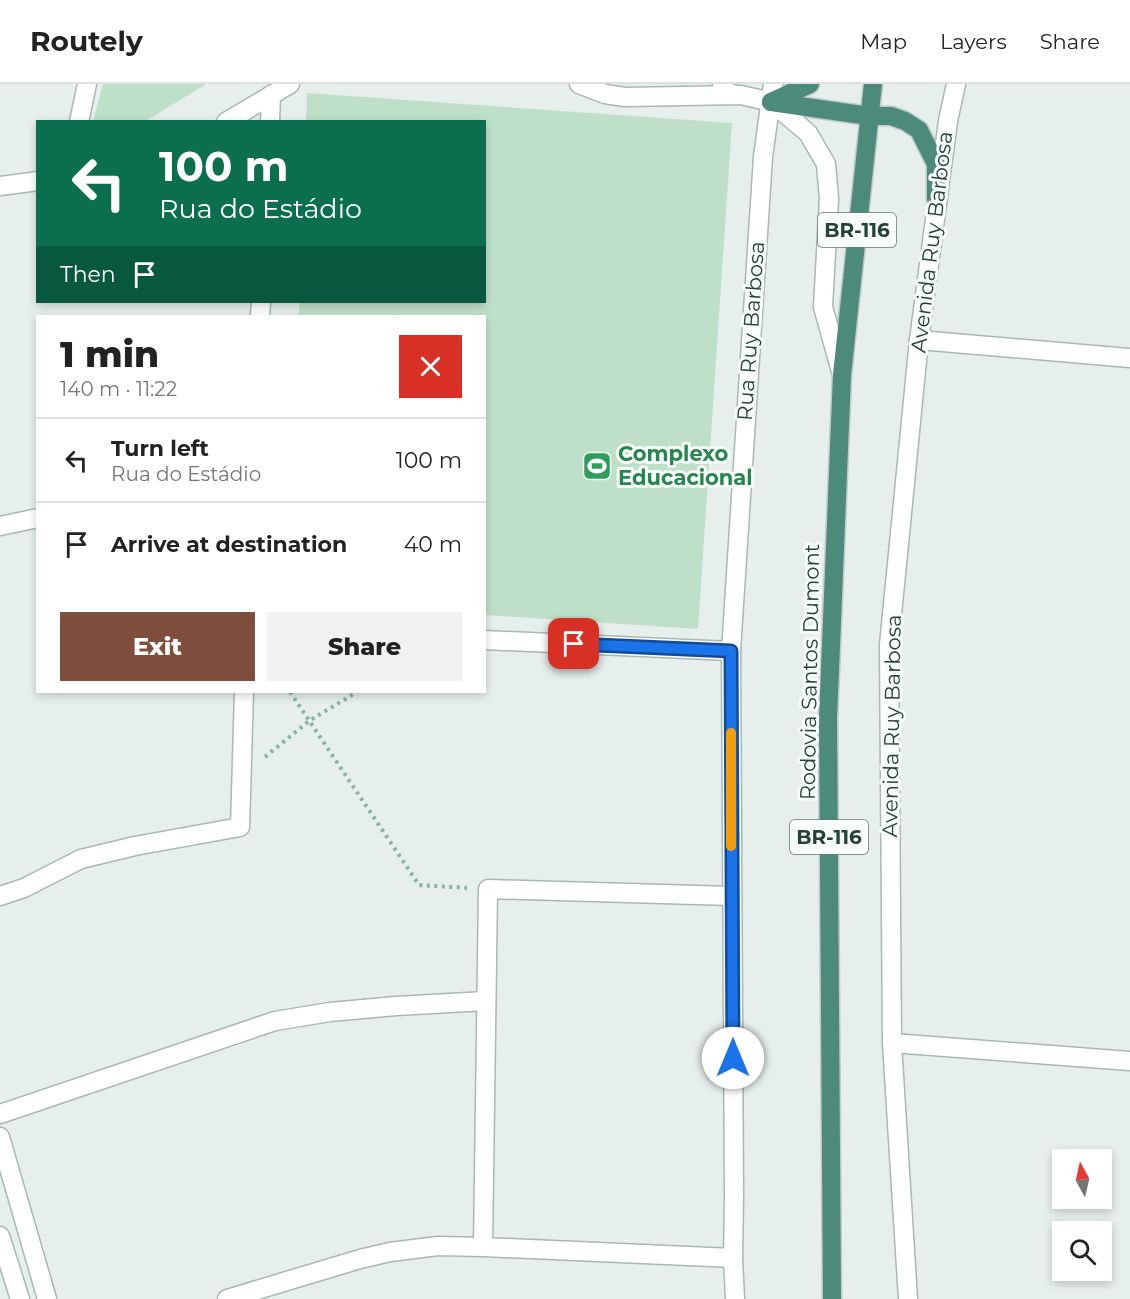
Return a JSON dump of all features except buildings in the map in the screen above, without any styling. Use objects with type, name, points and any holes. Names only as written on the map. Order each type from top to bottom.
[{"type":"highway","points":[[772,93],[810,84]]},
{"type":"highway","name":"Rodovia Santos Dumont","points":[[832,1299],[828,719],[842,375],[873,84]]},
{"type":"highway","points":[[772,93],[869,116],[891,116],[919,130],[936,164],[936,199]]},
{"type":"street","points":[[79,120],[87,84]]},
{"type":"street","points":[[229,120],[290,84]]},
{"type":"street","points":[[579,84],[605,94],[625,97],[772,93],[808,134],[826,164],[829,199],[823,307],[842,375]]},
{"type":"street","name":"Avenida Ruy Barbosa","points":[[908,1299],[892,1043],[889,645],[919,340],[936,199],[956,84]]},
{"type":"street","name":"Rua Ruy Barbosa","points":[[735,1299],[731,651],[763,158],[772,93]]},
{"type":"street","points":[[270,120],[271,95]]},
{"type":"street","points":[[0,186],[36,181]]},
{"type":"street","points":[[919,340],[1130,358]]},
{"type":"street","points":[[0,526],[36,518]]},
{"type":"street","points":[[486,640],[731,651]]},
{"type":"street","points":[[0,896],[24,888],[81,859],[135,846],[240,827],[244,693]]},
{"type":"street","points":[[483,1247],[488,889],[731,896]]},
{"type":"street","points":[[0,1114],[275,1022],[330,1012],[486,1001]]},
{"type":"street","points":[[892,1043],[1130,1062]]},
{"type":"street","points":[[0,1137],[47,1299]]},
{"type":"street","points":[[0,1236],[20,1299]]},
{"type":"street","points":[[228,1299],[360,1259],[390,1252],[438,1246],[733,1258]]},
{"type":"lane","points":[[718,84],[741,95]]},
{"type":"path","points":[[291,693],[418,885],[488,889]]},
{"type":"path","points":[[242,776],[309,721],[355,693]]},
{"type":"green space","points":[[103,84],[206,84],[148,120],[93,120]]},
{"type":"green space","name":"Complexo Educacional","points":[[307,93],[732,123],[698,629],[486,615],[486,315],[299,315],[299,303],[486,303],[486,120],[306,120]]},
{"type":"slow traffic","points":[[731,733],[731,846]]},
{"type":"place","name":"Complexo Educacional","points":[[597,466]]},
{"type":"route","points":[[574,644],[731,651],[733,1058]]}]
